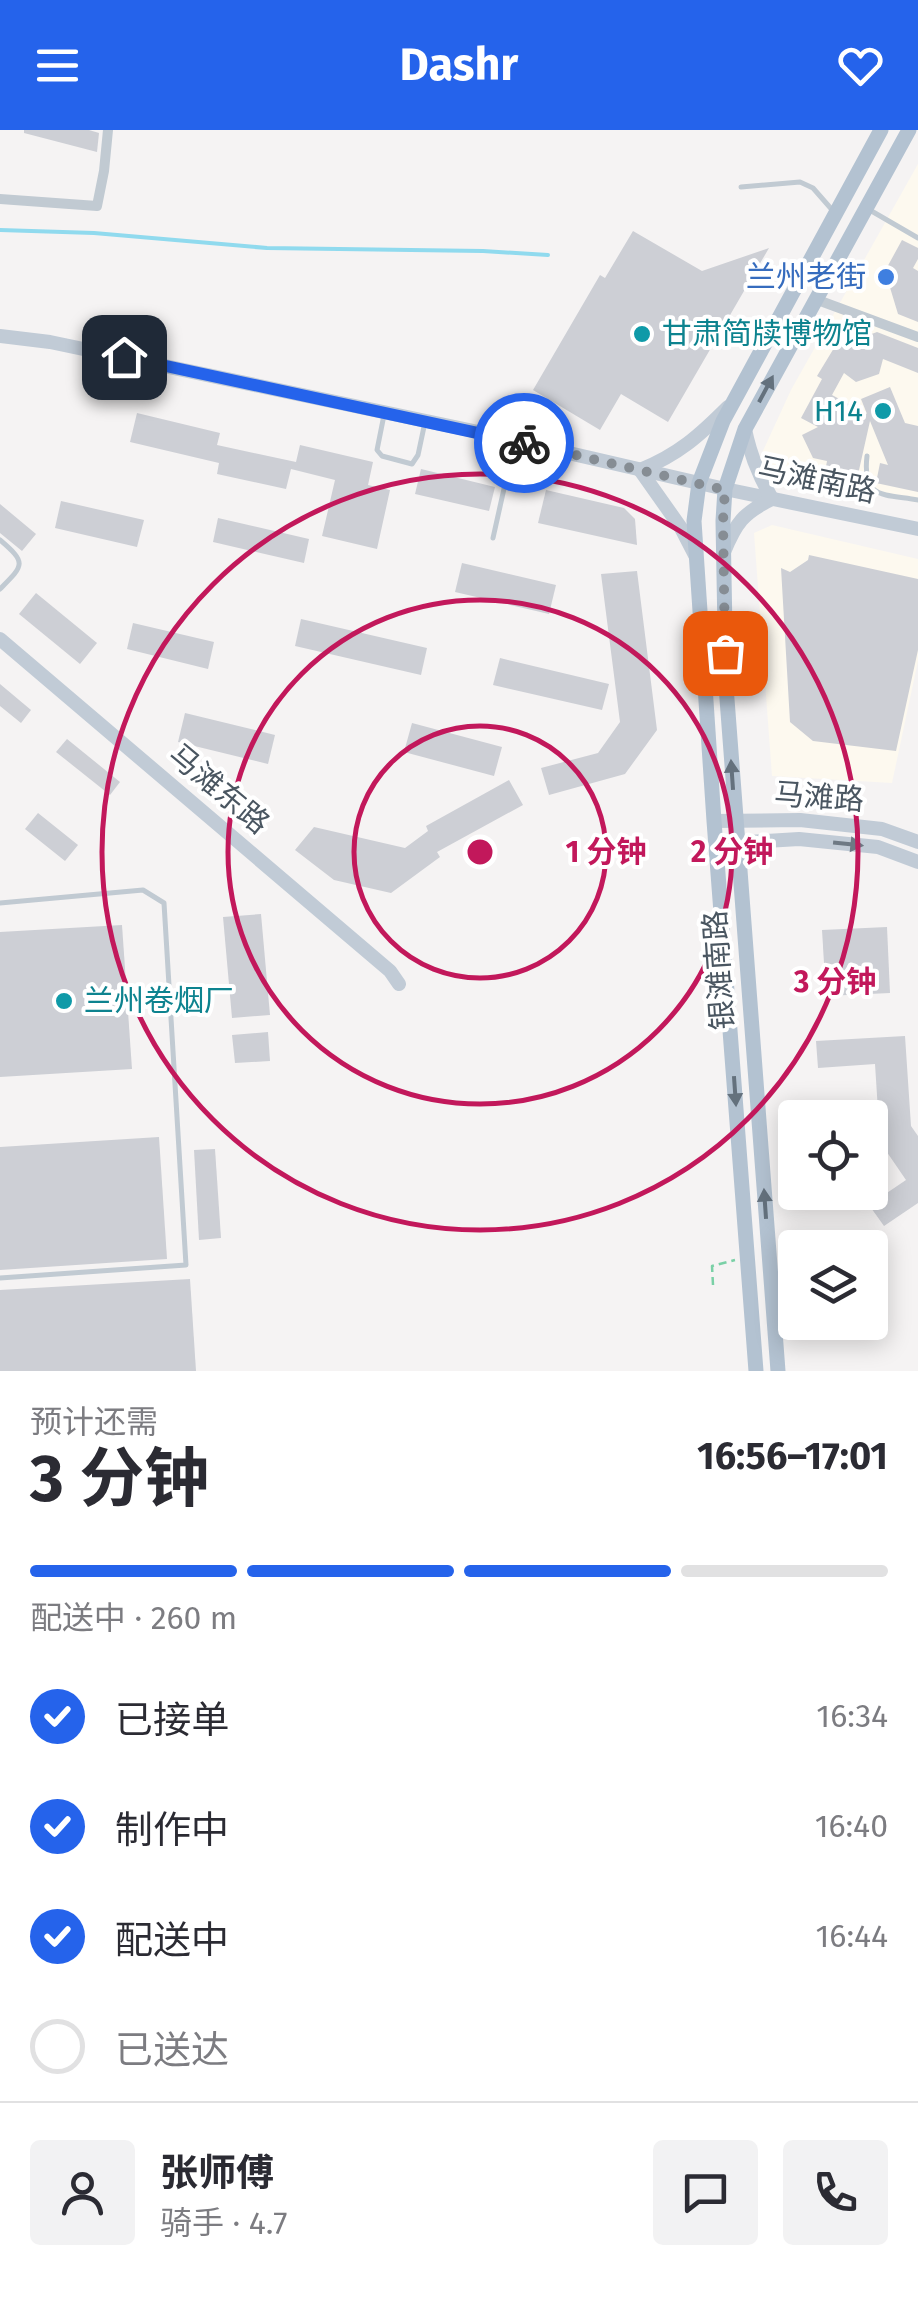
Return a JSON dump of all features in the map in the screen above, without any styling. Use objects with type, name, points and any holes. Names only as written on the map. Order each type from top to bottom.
[{"type":"main road","name":"银滩南路","points":[[756,1371],[694,521],[699,483],[723,421],[881,130]]},
{"type":"main road","name":"银滩南路","points":[[778,1371],[726,686],[725,490],[745,429],[909,130]]},
{"type":"main road","name":"马滩南路","points":[[0,336],[50,342],[385,412],[725,490],[918,529]]},
{"type":"main road","points":[[696,559],[681,528],[640,470],[664,461],[694,440],[736,399]]},
{"type":"main road","points":[[723,553],[735,526],[752,509],[772,499],[760,478],[745,429]]},
{"type":"main road","name":"马滩东路","points":[[0,639],[390,971],[399,984]]},
{"type":"main road","name":"马滩路","points":[[714,821],[800,820],[882,829],[918,842]]},
{"type":"main road","name":"马滩路","points":[[716,844],[799,839],[878,847],[918,862]]},
{"type":"street","points":[[0,198],[97,206],[108,130]]},
{"type":"street","points":[[816,298],[918,337]]},
{"type":"lane","points":[[741,187],[800,182],[813,188],[836,215]]},
{"type":"lane","points":[[866,208],[918,238]]},
{"type":"lane","points":[[385,412],[377,450],[382,456],[412,464],[426,421]]},
{"type":"lane","points":[[493,538],[515,441]]},
{"type":"lane","points":[[867,456],[868,486],[879,493],[918,500]]},
{"type":"lane","points":[[0,540],[18,554],[21,563],[18,572],[0,589]]},
{"type":"lane","points":[[0,903],[144,890],[164,903],[186,1265],[0,1278]]},
{"type":"path","points":[[713,1285],[712,1266],[748,1257]]},
{"type":"shaded area","name":"兰州老街","points":[[918,164],[918,503],[756,466],[791,390]]},
{"type":"shaded area","points":[[772,525],[918,559],[918,661],[892,783],[772,776],[754,533]]},
{"type":"building","points":[[24,133],[99,133],[97,152]]},
{"type":"building","name":"甘肃简牍博物馆","points":[[633,231],[702,271],[769,248],[668,422],[621,394],[600,430],[533,390],[600,275],[605,278]]},
{"type":"building","points":[[902,240],[918,248],[913,268],[918,271],[918,322],[898,314],[885,271]]},
{"type":"building","points":[[877,332],[918,348],[918,373],[883,359],[879,374],[856,382],[844,373],[832,395],[867,414],[861,399],[890,387],[905,423],[918,426],[918,492],[876,483],[880,463],[888,465],[870,421],[857,479],[825,472],[827,461],[813,458],[802,435],[818,427],[801,418],[822,379],[817,376],[834,348]]},
{"type":"building","points":[[137,413],[220,433],[217,445],[296,462],[300,445],[373,462],[368,485],[390,490],[377,549],[322,536],[335,480],[291,469],[286,489],[217,474],[219,463],[130,442]]},
{"type":"building","points":[[421,469],[495,487],[489,511],[415,494]]},
{"type":"building","points":[[546,490],[624,508],[635,519],[637,545],[538,523]]},
{"type":"building","points":[[61,501],[144,520],[137,547],[55,528]]},
{"type":"building","points":[[0,504],[36,534],[22,551],[0,533]]},
{"type":"building","points":[[218,518],[309,539],[304,563],[213,542]]},
{"type":"building","points":[[809,555],[918,579],[918,650],[896,751],[813,741],[790,722],[781,568],[790,572],[808,560]]},
{"type":"building","points":[[462,563],[556,585],[549,614],[455,592]]},
{"type":"building","points":[[637,571],[657,730],[625,774],[549,795],[541,768],[598,753],[620,722],[601,574]]},
{"type":"building","points":[[36,593],[97,643],[80,664],[19,614]]},
{"type":"building","points":[[301,619],[427,648],[421,675],[295,646]]},
{"type":"building","points":[[133,623],[214,642],[208,669],[127,649]]},
{"type":"building","points":[[500,658],[609,684],[602,710],[493,685]]},
{"type":"building","points":[[0,684],[31,710],[21,723],[0,706]]},
{"type":"building","points":[[185,713],[275,735],[268,764],[178,742]]},
{"type":"building","points":[[412,723],[502,747],[494,776],[404,752]]},
{"type":"building","points":[[67,739],[120,782],[110,795],[56,752]]},
{"type":"building","points":[[509,780],[523,805],[437,852],[440,857],[391,893],[334,880],[295,850],[314,827],[405,848],[428,831],[426,826]]},
{"type":"building","points":[[38,813],[78,845],[65,861],[25,829]]},
{"type":"building","points":[[261,914],[270,1015],[232,1018],[223,917]]},
{"type":"building","name":"兰州卷烟厂","points":[[122,925],[132,1069],[0,1077],[0,932]]},
{"type":"building","points":[[887,927],[890,993],[826,996],[822,930]]},
{"type":"building","points":[[268,1032],[270,1061],[235,1063],[232,1035]]},
{"type":"building","points":[[905,1036],[911,1126],[918,1136],[918,1203],[884,1226],[873,1210],[888,1210],[888,1192],[906,1180],[888,1154],[888,1100],[877,1100],[875,1064],[818,1068],[816,1041]]},
{"type":"building","points":[[159,1137],[167,1259],[0,1270],[0,1147]]},
{"type":"building","points":[[215,1149],[221,1238],[199,1240],[194,1150]]},
{"type":"building","points":[[190,1279],[196,1371],[0,1371],[0,1290]]},
{"type":"waterway","points":[[0,230],[94,233],[267,248],[548,255]]},
{"type":"way so far","points":[[524,443],[725,490],[725,653]]},
{"type":"place","name":"兰州老街","points":[[886,277]]},
{"type":"place","name":"甘肃简牍博物馆","points":[[642,334]]},
{"type":"place","name":"H14","points":[[883,411]]},
{"type":"place","name":"兰州卷烟厂","points":[[64,1001]]},
{"type":"route","points":[[124,357],[524,443]]}]
